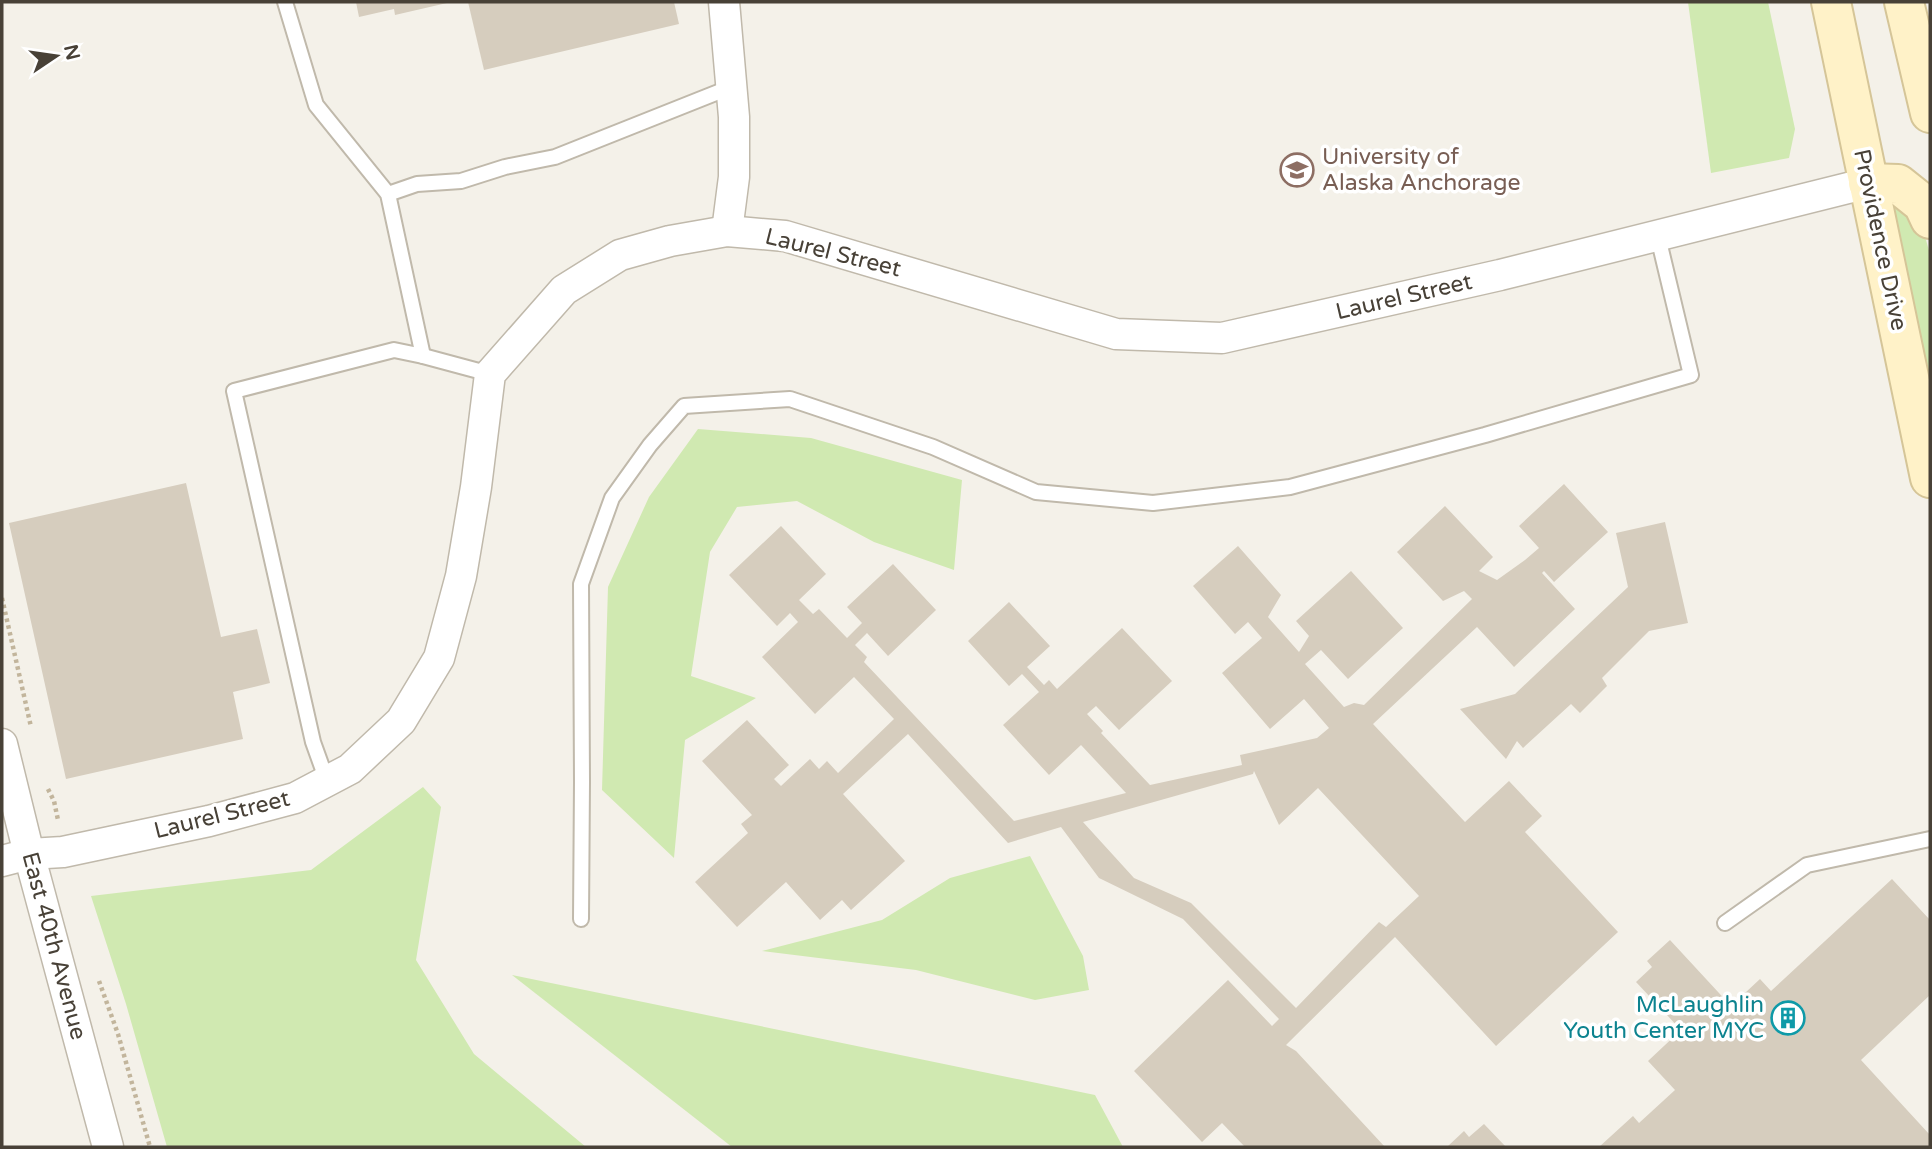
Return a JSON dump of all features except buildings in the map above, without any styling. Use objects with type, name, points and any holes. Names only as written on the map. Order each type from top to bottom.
[{"type":"main road","name":"Providence Drive","points":[[1832,2],[1930,478]]},
{"type":"main road","points":[[1904,2],[1930,113]]},
{"type":"main road","points":[[1868,183],[1898,184],[1923,204],[1930,219]]},
{"type":"street","points":[[724,2],[734,117],[734,177],[727,230]]},
{"type":"street","name":"Laurel Street","points":[[15,858],[63,852],[209,821],[295,798],[350,769],[401,722],[439,658],[461,576],[476,487],[490,374],[564,290],[620,255],[670,241],[727,230],[785,236],[1116,334],[1222,338],[1658,237],[1868,183]]},
{"type":"street","name":"East 40th Avenue","points":[[2,744],[15,858],[108,1147]]},
{"type":"lane","points":[[285,2],[316,105],[388,194],[423,356]]},
{"type":"lane","points":[[388,194],[417,184],[460,181],[505,167],[555,157],[731,87]]},
{"type":"lane","points":[[581,919],[581,584],[612,498],[650,445],[684,407],[790,399],[933,447],[1036,492],[1153,503],[1290,487],[1485,435],[1691,375],[1658,237]]},
{"type":"lane","points":[[327,782],[313,742],[234,391],[394,350],[490,374]]},
{"type":"lane","points":[[1725,923],[1807,864],[1930,839]]},
{"type":"path","points":[[2,598],[33,734]]},
{"type":"path","points":[[44,781],[54,801],[63,852]]},
{"type":"path","points":[[96,972],[118,1034],[150,1147]]},
{"type":"green space","points":[[1688,2],[1768,2],[1795,129],[1789,158],[1711,173]]},
{"type":"green space","points":[[1892,207],[1910,216],[1926,240],[1930,254],[1930,381]]},
{"type":"green space","points":[[698,429],[811,438],[962,480],[954,570],[874,542],[797,501],[737,507],[710,552],[691,676],[756,698],[685,740],[674,858],[602,790],[608,587],[649,497]]},
{"type":"green space","points":[[423,787],[441,807],[416,960],[474,1054],[586,1147],[167,1147],[126,1004],[91,896],[311,870]]},
{"type":"green space","points":[[1030,856],[1083,956],[1089,990],[1035,1000],[916,970],[762,951],[882,920],[950,878]]},
{"type":"green space","points":[[512,975],[1095,1095],[1123,1147],[732,1147]]},
{"type":"place","name":"University of Alaska Anchorage","points":[[1297,170]]},
{"type":"place","name":"McLaughlin Youth Center MYC","points":[[1788,1018]]}]
